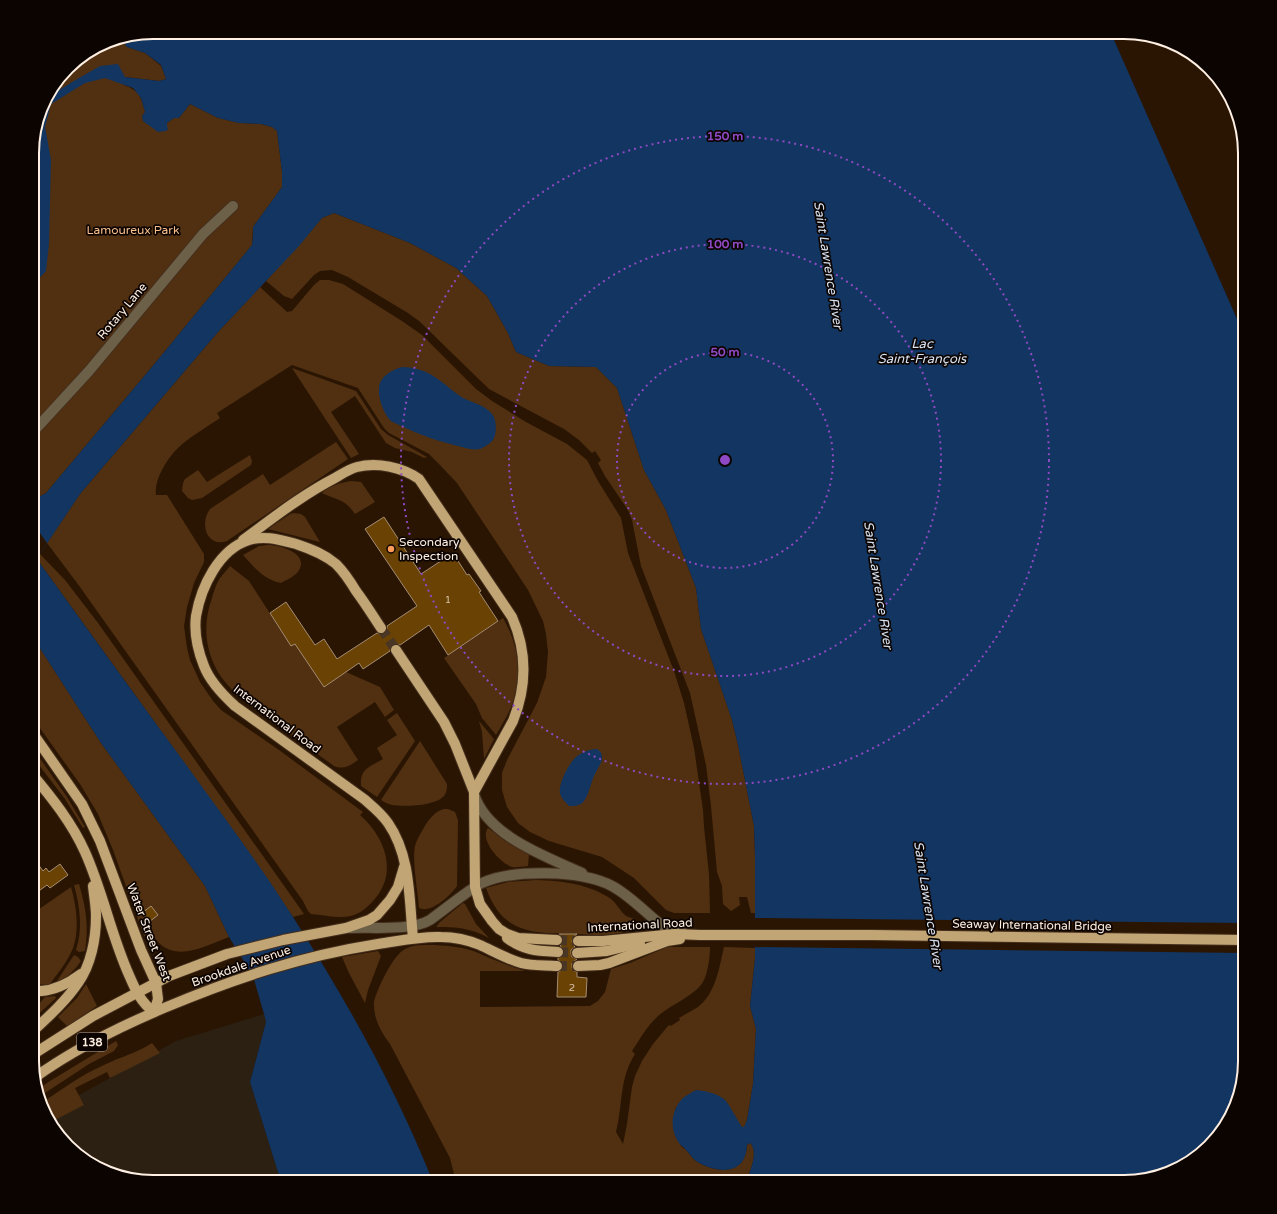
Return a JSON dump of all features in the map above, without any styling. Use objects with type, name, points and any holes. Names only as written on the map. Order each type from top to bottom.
[{"type":"main road","points":[[236,545],[319,486],[355,468],[375,466],[402,470],[411,473],[419,479],[512,617],[519,632],[522,646],[524,662],[522,695],[518,709],[513,721],[474,792]]},
{"type":"main road","name":"International Road","points":[[381,628],[345,574],[336,564],[315,550],[269,537],[249,540],[236,545],[225,553],[219,561],[204,590],[199,602],[196,617],[196,637],[204,667],[224,696],[235,706],[364,799],[388,823],[405,864],[413,938]]},
{"type":"main road","points":[[396,650],[444,722],[455,744],[474,792],[475,887],[480,904],[492,921],[508,939],[528,950],[558,952]]},
{"type":"main road","name":"Water Street West","points":[[39,742],[82,804],[100,841],[141,950],[156,983],[158,999],[154,1012]]},
{"type":"main road","points":[[39,783],[54,801],[82,845],[92,870],[121,957],[137,993],[146,1006],[154,1012]]},
{"type":"main road","points":[[346,928],[369,920],[385,907],[398,887],[405,864]]},
{"type":"main road","points":[[39,1025],[69,995],[79,983],[86,970],[93,948],[96,916],[92,870]]},
{"type":"main road","name":"Brookdale Avenue","points":[[39,1050],[93,1016],[169,976],[227,954],[319,932],[346,928]]},
{"type":"main road","points":[[499,929],[518,938],[557,940]]},
{"type":"main road","name":"International Road","points":[[578,941],[603,941],[680,934],[700,936]]},
{"type":"main road","points":[[577,953],[607,951],[680,934]]},
{"type":"main road","name":"International Road","points":[[578,966],[609,964],[667,941],[700,936]]},
{"type":"main road","name":"Seaway International Bridge","points":[[700,936],[872,936],[1238,940]]},
{"type":"main road","points":[[413,938],[454,938],[478,944],[512,960],[522,963],[557,966]]},
{"type":"main road","name":"Brookdale Avenue","points":[[40,1074],[82,1047],[115,1030],[154,1012],[239,978],[296,960],[331,952],[413,938]]},
{"type":"main road","points":[[39,990],[49,990],[62,986],[72,981],[86,970]]},
{"type":"street","name":"Rotary Lane","points":[[39,425],[88,371],[203,234],[233,206]]},
{"type":"street","points":[[474,792],[477,802],[483,812],[491,822],[507,835],[591,878]]},
{"type":"street","points":[[346,928],[385,929],[426,922],[475,887],[490,880],[509,876],[544,873],[572,875],[604,882],[615,887],[660,924],[680,934]]},
{"type":"shaded area","points":[[264,1014],[266,1022],[250,1082],[279,1175],[145,1175],[130,1173],[102,1163],[83,1152],[72,1142],[58,1125],[51,1111],[176,1041]]},
{"type":"green space","name":"Lamoureux Park","points":[[124,43],[127,47],[145,53],[161,66],[166,79],[159,81],[126,77],[124,85],[137,92],[141,98],[145,112],[142,116],[143,121],[167,126],[167,123],[174,118],[179,118],[190,104],[218,118],[239,123],[261,124],[272,127],[277,131],[282,172],[282,187],[253,227],[252,245],[46,493],[39,497],[40,138],[43,123],[54,96],[72,72],[96,54]]},
{"type":"green space","points":[[334,213],[410,243],[456,268],[487,296],[508,333],[516,352],[549,366],[596,367],[617,388],[644,470],[666,510],[696,588],[701,629],[732,720],[754,826],[755,913],[751,913],[747,897],[739,897],[740,905],[731,911],[723,904],[722,886],[717,872],[706,765],[690,693],[641,566],[632,520],[628,510],[598,463],[601,460],[595,451],[592,453],[579,440],[564,429],[489,389],[419,321],[348,277],[332,270],[320,271],[314,275],[292,299],[284,296],[266,281],[322,218]]},
{"type":"green space","points":[[320,280],[329,280],[343,284],[402,321],[422,335],[476,389],[492,401],[526,422],[567,444],[587,460],[621,518],[628,553],[674,671],[684,703],[694,748],[703,810],[709,874],[710,913],[674,913],[666,910],[634,878],[602,857],[549,841],[530,832],[518,823],[507,807],[502,790],[502,773],[507,760],[537,703],[546,677],[548,652],[543,621],[528,590],[457,483],[429,454],[389,433],[384,428],[358,388],[292,365],[217,413],[220,418],[178,448],[166,464],[156,484],[156,495],[167,495],[204,554],[204,562],[194,583],[187,607],[184,626],[190,660],[200,682],[221,710],[279,750],[363,812],[360,815],[369,824],[382,844],[386,856],[387,867],[385,879],[381,890],[373,901],[357,914],[346,917],[336,917],[311,914],[308,911],[303,901],[80,587],[47,543],[80,494],[218,332],[260,287],[287,312],[292,311]]},
{"type":"green space","points":[[292,368],[356,391],[381,429],[388,435],[427,457],[424,458],[412,452],[395,448],[386,443],[355,396],[331,412],[359,454],[351,458]]},
{"type":"green space","points":[[336,442],[348,459],[227,541],[214,541],[210,538],[205,528],[205,521],[210,509],[263,474],[270,485]]},
{"type":"green space","points":[[250,455],[252,461],[251,465],[202,498],[192,500],[182,491],[185,479],[198,470],[207,482]]},
{"type":"green space","points":[[351,481],[361,482],[375,502],[355,514],[344,502],[322,493],[335,485]]},
{"type":"green space","points":[[290,514],[301,514],[305,517],[320,542],[268,529]]},
{"type":"green space","points":[[268,545],[285,548],[296,555],[300,559],[301,564],[298,572],[281,583],[264,576],[243,555],[259,546]]},
{"type":"green space","points":[[40,554],[65,580],[98,623],[304,914],[293,917],[250,854],[39,562]]},
{"type":"green space","points":[[230,566],[249,581],[291,646],[300,641],[302,654],[324,687],[346,672],[380,687],[394,710],[385,717],[375,702],[337,727],[358,760],[352,764],[340,768],[334,766],[243,700],[227,684],[216,669],[207,639],[207,619],[216,585]]},
{"type":"green space","points":[[503,618],[513,639],[516,650],[518,673],[515,696],[506,718],[496,735],[482,718],[476,704],[444,658]]},
{"type":"green space","points":[[39,647],[101,743],[205,886],[229,937],[184,952],[167,949],[159,943],[151,933],[144,936],[113,850],[98,814],[80,784],[39,727]]},
{"type":"green space","points":[[397,713],[415,741],[377,797],[361,786],[362,775],[370,766],[383,759],[377,748],[397,735],[387,720]]},
{"type":"green space","points":[[479,721],[494,739],[484,759],[482,732]]},
{"type":"green space","points":[[420,741],[447,784],[444,796],[434,802],[412,806],[392,805],[381,800]]},
{"type":"green space","points":[[39,757],[67,797],[85,827],[83,828],[65,799],[39,765]]},
{"type":"green space","points":[[444,809],[455,812],[458,820],[457,886],[450,894],[435,906],[424,909],[419,908],[415,868],[415,846],[428,821],[436,813]]},
{"type":"green space","points":[[488,828],[508,843],[529,854],[528,866],[512,867],[502,861],[488,845],[486,833]]},
{"type":"green space","points":[[536,880],[575,884],[603,894],[611,899],[626,916],[634,919],[634,930],[615,934],[595,935],[546,933],[521,928],[511,923],[501,915],[486,888],[508,882]]},
{"type":"green space","points":[[79,884],[85,909],[87,933],[85,951],[79,952],[76,950],[80,918],[74,885]]},
{"type":"green space","points":[[71,887],[76,909],[77,925],[75,941],[66,962],[50,984],[45,985],[39,984],[39,909]]},
{"type":"green space","points":[[463,903],[476,924],[489,938],[476,932],[464,929],[436,927]]},
{"type":"green space","points":[[412,946],[456,947],[471,950],[506,965],[525,971],[480,971],[480,1007],[590,1006],[598,1001],[605,992],[611,969],[630,963],[667,947],[710,947],[707,972],[701,985],[690,995],[658,1016],[647,1028],[632,1051],[635,1054],[626,1073],[616,1132],[623,1144],[635,1076],[642,1061],[653,1044],[668,1026],[671,1026],[680,1020],[679,1018],[698,1007],[709,995],[716,980],[724,947],[755,948],[750,1006],[756,1029],[753,1084],[746,1125],[742,1127],[733,1115],[696,1090],[684,1098],[675,1109],[681,1146],[696,1161],[704,1165],[721,1170],[729,1170],[736,1167],[741,1162],[745,1155],[747,1145],[750,1143],[753,1147],[754,1156],[748,1175],[454,1175],[450,1158],[390,1044],[381,1030],[377,1022],[374,1009],[374,1002],[378,989],[400,952]]},
{"type":"green space","points":[[378,951],[381,956],[368,990],[365,1003],[342,957]]},
{"type":"green space","points":[[74,955],[81,961],[70,974],[55,984]]},
{"type":"green space","points":[[86,984],[97,1006],[67,1026],[58,1017],[77,998]]},
{"type":"green space","points":[[55,996],[56,998],[39,1014],[39,1004],[45,997]]},
{"type":"green space","points":[[116,1041],[118,1045],[114,1051],[89,1064],[44,1094],[42,1086]]},
{"type":"green space","points":[[152,1043],[160,1053],[110,1078],[107,1072],[75,1088],[84,1105],[55,1120],[46,1100],[79,1078],[110,1062],[140,1050]]},
{"type":"water","name":"Lac Saint-François","points":[[145,39],[1113,39],[1238,321],[1238,1069],[1236,1084],[1226,1112],[1215,1131],[1205,1142],[1194,1152],[1175,1163],[1147,1173],[1132,1175],[748,1175],[754,1156],[753,1147],[750,1143],[747,1145],[742,1162],[729,1170],[721,1170],[696,1161],[679,1143],[674,1132],[674,1114],[683,1098],[696,1090],[718,1095],[724,1099],[742,1127],[744,1127],[747,1120],[753,1084],[756,1029],[750,1006],[755,958],[754,826],[732,720],[701,629],[696,588],[666,510],[644,470],[617,388],[596,367],[549,366],[516,352],[508,333],[487,296],[456,268],[410,243],[334,213],[322,218],[299,246],[218,332],[80,494],[40,554],[39,562],[39,497],[46,493],[252,245],[253,227],[282,187],[282,172],[277,131],[272,127],[261,124],[239,123],[218,118],[190,104],[179,118],[174,118],[167,123],[168,129],[166,131],[158,132],[143,121],[142,116],[145,112],[141,98],[133,88],[105,78],[85,83],[51,104],[45,127],[51,160],[49,244],[46,271],[39,278],[39,145],[43,123],[48,109],[57,91],[100,66],[118,64],[125,77],[159,81],[166,79],[161,65],[145,53],[127,47],[124,43]]},
{"type":"water","points":[[402,367],[412,368],[428,373],[463,398],[482,406],[489,411],[494,417],[496,423],[495,434],[491,443],[480,449],[469,449],[430,438],[392,422],[381,404],[379,388],[382,380],[387,374]]},
{"type":"water","name":"Lac Saint-François","points":[[39,562],[268,878],[293,917],[351,1013],[387,1079],[419,1147],[430,1175],[279,1175],[250,1082],[266,1022],[253,976],[229,937],[205,886],[101,743],[39,647]]},
{"type":"water","points":[[597,749],[602,754],[602,761],[589,792],[582,803],[575,806],[569,806],[562,799],[560,793],[561,784],[565,774],[570,764],[576,757],[586,751]]},
{"type":"pier","points":[[39,532],[47,543],[40,554],[39,553]]},
{"type":"pier","points":[[753,918],[1238,923],[1238,953],[753,947]]},
{"type":"building","points":[[384,517],[421,574],[453,553],[467,575],[469,574],[481,591],[479,592],[498,621],[448,655],[429,625],[400,645],[393,644],[390,647],[390,651],[363,669],[359,663],[324,687],[295,644],[291,646],[270,613],[286,602],[315,645],[324,639],[337,659],[377,633],[385,633],[387,631],[387,626],[417,606],[365,529]]},
{"type":"building","points":[[60,864],[68,875],[50,888],[47,885],[39,891],[39,866],[43,871],[46,868],[49,872]]},
{"type":"building","points":[[151,906],[158,915],[149,922],[142,913]]},
{"type":"building","points":[[559,934],[577,934],[573,937],[572,941],[575,947],[571,950],[571,954],[572,957],[577,959],[572,963],[572,967],[573,970],[577,972],[577,977],[587,978],[586,997],[557,997],[558,972],[562,970],[563,966],[563,963],[558,960],[558,958],[563,956],[564,952],[564,949],[560,946],[563,943],[563,937]]},
{"type":"tunnel","points":[[381,628],[396,650]]},
{"type":"tunnel","points":[[557,940],[578,941]]},
{"type":"tunnel","points":[[558,952],[577,953]]},
{"type":"tunnel","points":[[557,966],[578,966]]},
{"type":"place","name":"Secondary Inspection","points":[[391,549]]},
{"type":"water label","name":"Saint Lawrence River","points":[[829,265]]},
{"type":"water label","name":"Saint Lawrence River","points":[[879,585]]},
{"type":"water label","name":"Saint Lawrence River","points":[[929,905]]}]
